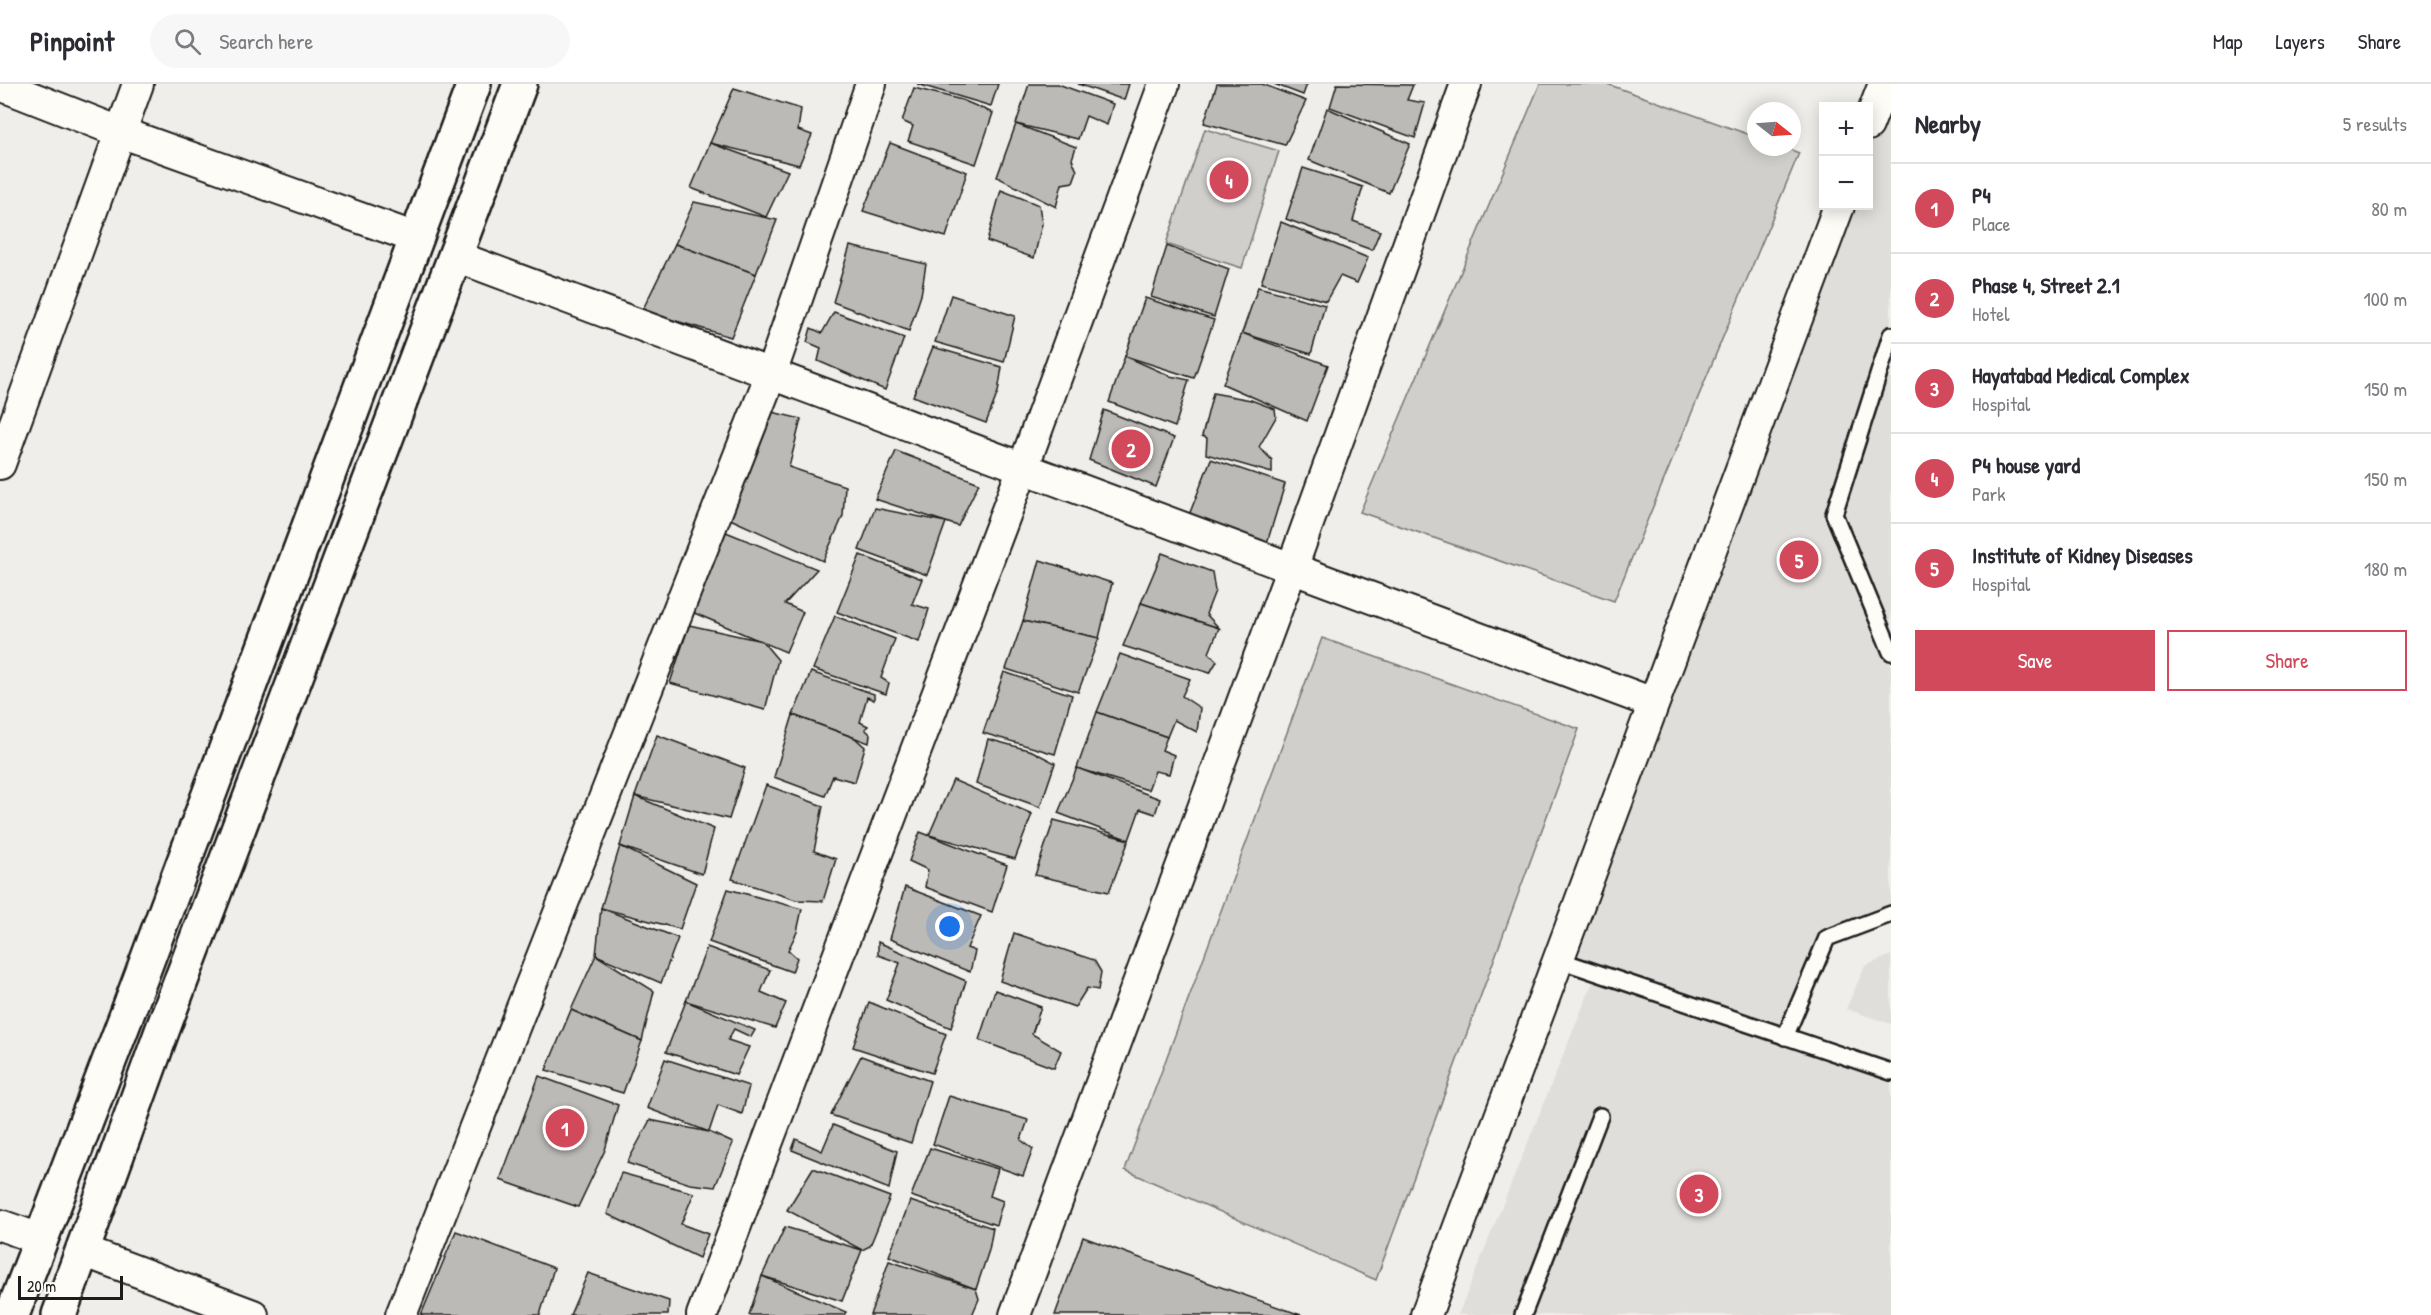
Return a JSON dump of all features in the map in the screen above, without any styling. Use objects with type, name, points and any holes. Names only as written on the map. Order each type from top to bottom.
[{"type":"street","points":[[0,464],[138,84]]},
{"type":"street","points":[[12,1315],[126,1017],[474,84]]},
{"type":"street","points":[[59,1315],[162,1031],[520,84]]},
{"type":"street","points":[[401,1315],[771,374],[871,84]]},
{"type":"street","points":[[702,1315],[1023,468],[1164,84]]},
{"type":"street","points":[[1015,1315],[1292,568],[1466,84]]},
{"type":"street","points":[[1873,114],[1884,84]]},
{"type":"street","points":[[0,85],[120,132],[416,238]]},
{"type":"street","points":[[1426,1315],[1838,210]]},
{"type":"street","points":[[455,256],[1653,703]]},
{"type":"street","points":[[321,494],[360,506]]},
{"type":"street","points":[[126,1017],[162,1031]]},
{"type":"street","points":[[0,1225],[40,1239]]},
{"type":"street","points":[[83,1251],[253,1315]]},
{"type":"lane","points":[[1891,335],[1834,514],[1891,652]]},
{"type":"lane","points":[[1785,1037],[1827,938],[1891,914]]},
{"type":"lane","points":[[1560,960],[1891,1072]]},
{"type":"lane","points":[[1523,1315],[1600,1116]]},
{"type":"shaded area","points":[[1540,84],[1607,84],[1747,134],[1747,156],[1798,156],[1614,601],[1360,512]]},
{"type":"shaded area","points":[[1891,84],[1891,914],[1827,938],[1785,1037],[1891,1072],[1891,1315],[1458,1315],[1596,974],[1559,960],[1838,210],[1873,210],[1873,118]]},
{"type":"shaded area","points":[[1205,129],[1279,151],[1242,268],[1166,244]]},
{"type":"shaded area","points":[[1322,638],[1579,729],[1376,1280],[1125,1170]]},
{"type":"shaded area","points":[[1891,955],[1891,1024],[1846,1009],[1865,966]]},
{"type":"building","points":[[917,84],[998,84],[991,106]]},
{"type":"building","points":[[1029,84],[1058,84],[1113,104],[1107,125],[1086,116],[1078,139],[1016,124]]},
{"type":"building","points":[[1078,84],[1129,84],[1124,100]]},
{"type":"building","points":[[1217,84],[1262,84],[1306,101],[1285,145],[1204,123]]},
{"type":"building","points":[[1274,84],[1307,84],[1303,95]]},
{"type":"building","points":[[1337,84],[1413,85],[1407,100],[1425,103],[1415,138],[1330,107]]},
{"type":"building","points":[[734,88],[801,109],[798,130],[812,135],[799,165],[710,143]]},
{"type":"building","points":[[914,88],[962,100],[993,113],[976,164],[908,141],[913,126],[902,121]]},
{"type":"building","points":[[1327,108],[1410,144],[1389,193],[1309,160]]},
{"type":"building","points":[[1016,124],[1076,147],[1072,159],[1077,171],[1073,182],[1062,184],[1056,207],[997,177]]},
{"type":"building","points":[[710,143],[788,171],[766,217],[691,188]]},
{"type":"building","points":[[890,143],[967,172],[946,237],[863,211]]},
{"type":"building","points":[[1303,168],[1363,187],[1353,221],[1380,231],[1372,250],[1286,219]]},
{"type":"building","points":[[1001,190],[1039,205],[1042,224],[1034,258],[987,241]]},
{"type":"building","points":[[694,202],[777,220],[756,274],[675,244]]},
{"type":"building","points":[[1281,222],[1368,258],[1357,283],[1340,276],[1326,301],[1261,283]]},
{"type":"building","points":[[675,244],[756,274],[731,337],[642,311]]},
{"type":"building","points":[[850,246],[926,264],[921,295],[909,331],[833,302]]},
{"type":"building","points":[[1167,246],[1229,269],[1214,317],[1151,297]]},
{"type":"building","points":[[1258,287],[1325,305],[1311,354],[1242,333]]},
{"type":"building","points":[[951,295],[1015,316],[1004,362],[935,342]]},
{"type":"building","points":[[1145,298],[1214,320],[1194,378],[1125,356]]},
{"type":"building","points":[[834,312],[904,338],[885,390],[818,361],[821,348],[807,342],[811,328],[822,333]]},
{"type":"building","points":[[1242,333],[1328,365],[1307,421],[1223,384]]},
{"type":"building","points":[[933,347],[1002,367],[998,392],[986,423],[913,396]]},
{"type":"building","points":[[1125,356],[1170,376],[1189,380],[1175,427],[1109,402]]},
{"type":"building","points":[[1213,393],[1251,400],[1275,409],[1276,417],[1259,447],[1272,460],[1272,473],[1206,454],[1207,438],[1202,436]]},
{"type":"building","points":[[1104,410],[1174,438],[1156,487],[1089,460]]},
{"type":"building","points":[[768,411],[801,419],[789,467],[845,486],[843,516],[823,561],[728,518]]},
{"type":"building","points":[[896,451],[979,483],[958,526],[875,499]]},
{"type":"building","points":[[1211,459],[1285,484],[1267,543],[1189,515]]},
{"type":"building","points":[[875,508],[946,522],[927,575],[859,550]]},
{"type":"building","points":[[726,532],[817,569],[785,604],[803,612],[786,652],[692,612]]},
{"type":"building","points":[[1162,553],[1212,572],[1215,591],[1206,614],[1219,628],[1141,603]]},
{"type":"building","points":[[860,555],[922,579],[912,604],[929,609],[919,642],[837,612]]},
{"type":"building","points":[[1040,560],[1112,583],[1099,638],[1023,621]]},
{"type":"building","points":[[1141,603],[1219,628],[1209,653],[1217,661],[1210,673],[1123,646]]},
{"type":"building","points":[[835,616],[895,639],[881,678],[889,683],[886,694],[813,669]]},
{"type":"building","points":[[1023,621],[1099,638],[1078,692],[1006,669]]},
{"type":"building","points":[[689,625],[762,641],[778,660],[765,710],[670,683]]},
{"type":"building","points":[[1120,654],[1190,679],[1182,696],[1200,708],[1197,732],[1174,720],[1167,737],[1097,712]]},
{"type":"building","points":[[811,672],[874,694],[874,700],[867,697],[860,722],[868,726],[865,729],[870,734],[869,743],[793,715]]},
{"type":"building","points":[[1004,672],[1072,695],[1055,754],[983,733]]},
{"type":"building","points":[[1097,712],[1167,737],[1162,750],[1174,755],[1169,774],[1155,771],[1148,790],[1077,768]]},
{"type":"building","points":[[793,715],[855,738],[865,747],[855,782],[833,776],[825,796],[774,777]]},
{"type":"building","points":[[657,735],[745,768],[729,819],[635,796]]},
{"type":"building","points":[[988,739],[1032,751],[1055,763],[1040,807],[976,784]]},
{"type":"building","points":[[1077,768],[1160,799],[1155,814],[1140,809],[1129,840],[1058,813]]},
{"type":"building","points":[[953,780],[1032,814],[1015,859],[929,835]]},
{"type":"building","points":[[766,785],[823,806],[814,851],[836,859],[823,901],[796,900],[732,879]]},
{"type":"building","points":[[635,796],[714,829],[702,874],[620,846]]},
{"type":"building","points":[[1054,820],[1129,840],[1109,892],[1035,875]]},
{"type":"building","points":[[920,832],[1007,865],[992,912],[925,887],[928,870],[909,861]]},
{"type":"building","points":[[620,846],[696,883],[680,929],[601,908]]},
{"type":"building","points":[[905,887],[981,916],[967,948],[975,951],[970,972],[890,939]]},
{"type":"building","points":[[728,889],[802,909],[797,932],[788,950],[797,958],[792,972],[709,942]]},
{"type":"building","points":[[601,908],[678,938],[661,983],[596,955]]},
{"type":"building","points":[[1014,933],[1094,960],[1101,972],[1098,990],[1087,988],[1075,1007],[1000,981]]},
{"type":"building","points":[[878,942],[966,981],[951,1028],[886,1000],[900,963],[878,955]]},
{"type":"building","points":[[707,947],[770,970],[761,992],[786,1003],[775,1028],[686,1001]]},
{"type":"building","points":[[596,955],[654,991],[642,1041],[571,1010]]},
{"type":"building","points":[[995,990],[1041,1007],[1032,1034],[1061,1051],[1054,1068],[979,1040]]},
{"type":"building","points":[[686,1001],[755,1030],[751,1037],[734,1029],[728,1040],[749,1047],[736,1075],[666,1052]]},
{"type":"building","points":[[869,1002],[946,1034],[932,1073],[853,1047]]},
{"type":"building","points":[[571,1010],[642,1041],[623,1093],[546,1070]]},
{"type":"building","points":[[861,1056],[930,1081],[911,1143],[831,1115]]},
{"type":"building","points":[[665,1059],[749,1086],[742,1114],[718,1105],[709,1132],[647,1108]]},
{"type":"building","points":[[539,1076],[618,1105],[605,1150],[578,1207],[500,1180]]},
{"type":"building","points":[[949,1096],[1028,1120],[1021,1140],[1033,1149],[1023,1176],[933,1144]]},
{"type":"building","points":[[650,1120],[709,1132],[733,1143],[715,1187],[690,1184],[627,1163]]},
{"type":"building","points":[[833,1125],[897,1151],[889,1189],[792,1150],[796,1139],[822,1151]]},
{"type":"building","points":[[930,1148],[998,1169],[990,1196],[1003,1201],[996,1225],[911,1196]]},
{"type":"building","points":[[813,1168],[890,1197],[870,1246],[862,1250],[787,1210]]},
{"type":"building","points":[[621,1173],[694,1193],[681,1224],[708,1234],[699,1258],[607,1214]]},
{"type":"building","points":[[910,1201],[993,1228],[989,1250],[976,1289],[889,1256]]},
{"type":"building","points":[[785,1227],[862,1250],[842,1301],[762,1276]]},
{"type":"building","points":[[456,1231],[554,1268],[540,1315],[421,1315]]},
{"type":"building","points":[[1083,1237],[1175,1271],[1301,1315],[1055,1315]]},
{"type":"building","points":[[889,1261],[976,1289],[979,1299],[972,1315],[870,1315]]},
{"type":"building","points":[[588,1273],[669,1301],[668,1315],[570,1315]]},
{"type":"building","points":[[762,1276],[846,1312],[844,1315],[749,1315]]},
{"type":"place","name":"P4 house yard","points":[[1229,180]]},
{"type":"place","name":"Phase 4, Street 2.1","points":[[1131,449]]},
{"type":"place","name":"Institute of Kidney Diseases","points":[[1799,560]]},
{"type":"place","name":"P4","points":[[565,1128]]},
{"type":"place","name":"Hayatabad Medical Complex","points":[[1699,1194]]}]
